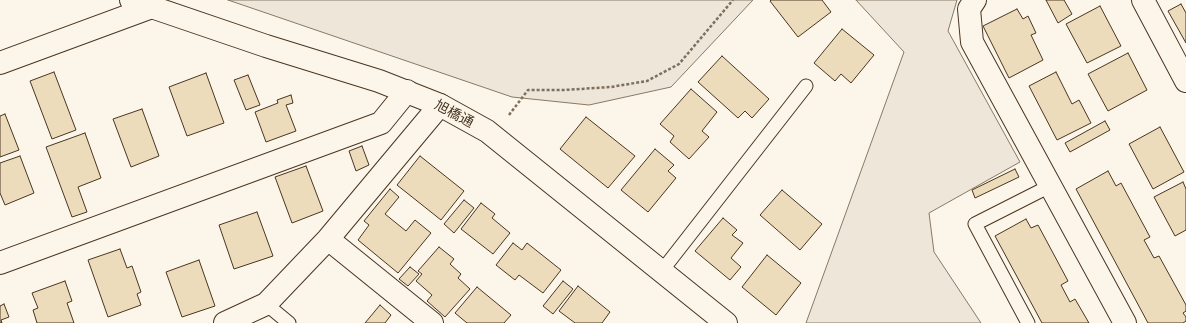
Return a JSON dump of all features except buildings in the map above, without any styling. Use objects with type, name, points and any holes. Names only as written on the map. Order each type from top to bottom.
[{"type":"street","name":"旭橋通","points":[[131,0],[266,46],[379,80],[440,105],[486,131],[726,323]]},
{"type":"street","points":[[974,0],[969,9],[972,42],[1125,323]]},
{"type":"street","points":[[1143,0],[1186,81]]},
{"type":"street","points":[[0,63],[152,7]]},
{"type":"street","points":[[0,263],[381,123],[407,91]]},
{"type":"street","points":[[225,323],[266,304],[328,239],[440,105]]},
{"type":"street","points":[[328,239],[432,323]]},
{"type":"lane","points":[[661,272],[806,86]]},
{"type":"lane","points":[[1028,323],[975,224],[1050,186]]},
{"type":"lane","points":[[266,304],[289,323]]},
{"type":"path","points":[[513,120],[508,116],[528,90],[564,90],[611,87],[647,81],[679,64],[733,0]]},
{"type":"shaded area","points":[[228,0],[753,0],[671,87],[589,105],[512,97]]},
{"type":"shaded area","points":[[856,0],[957,0],[948,31],[1020,162],[929,213],[934,252],[981,323],[806,323],[904,52]]}]
